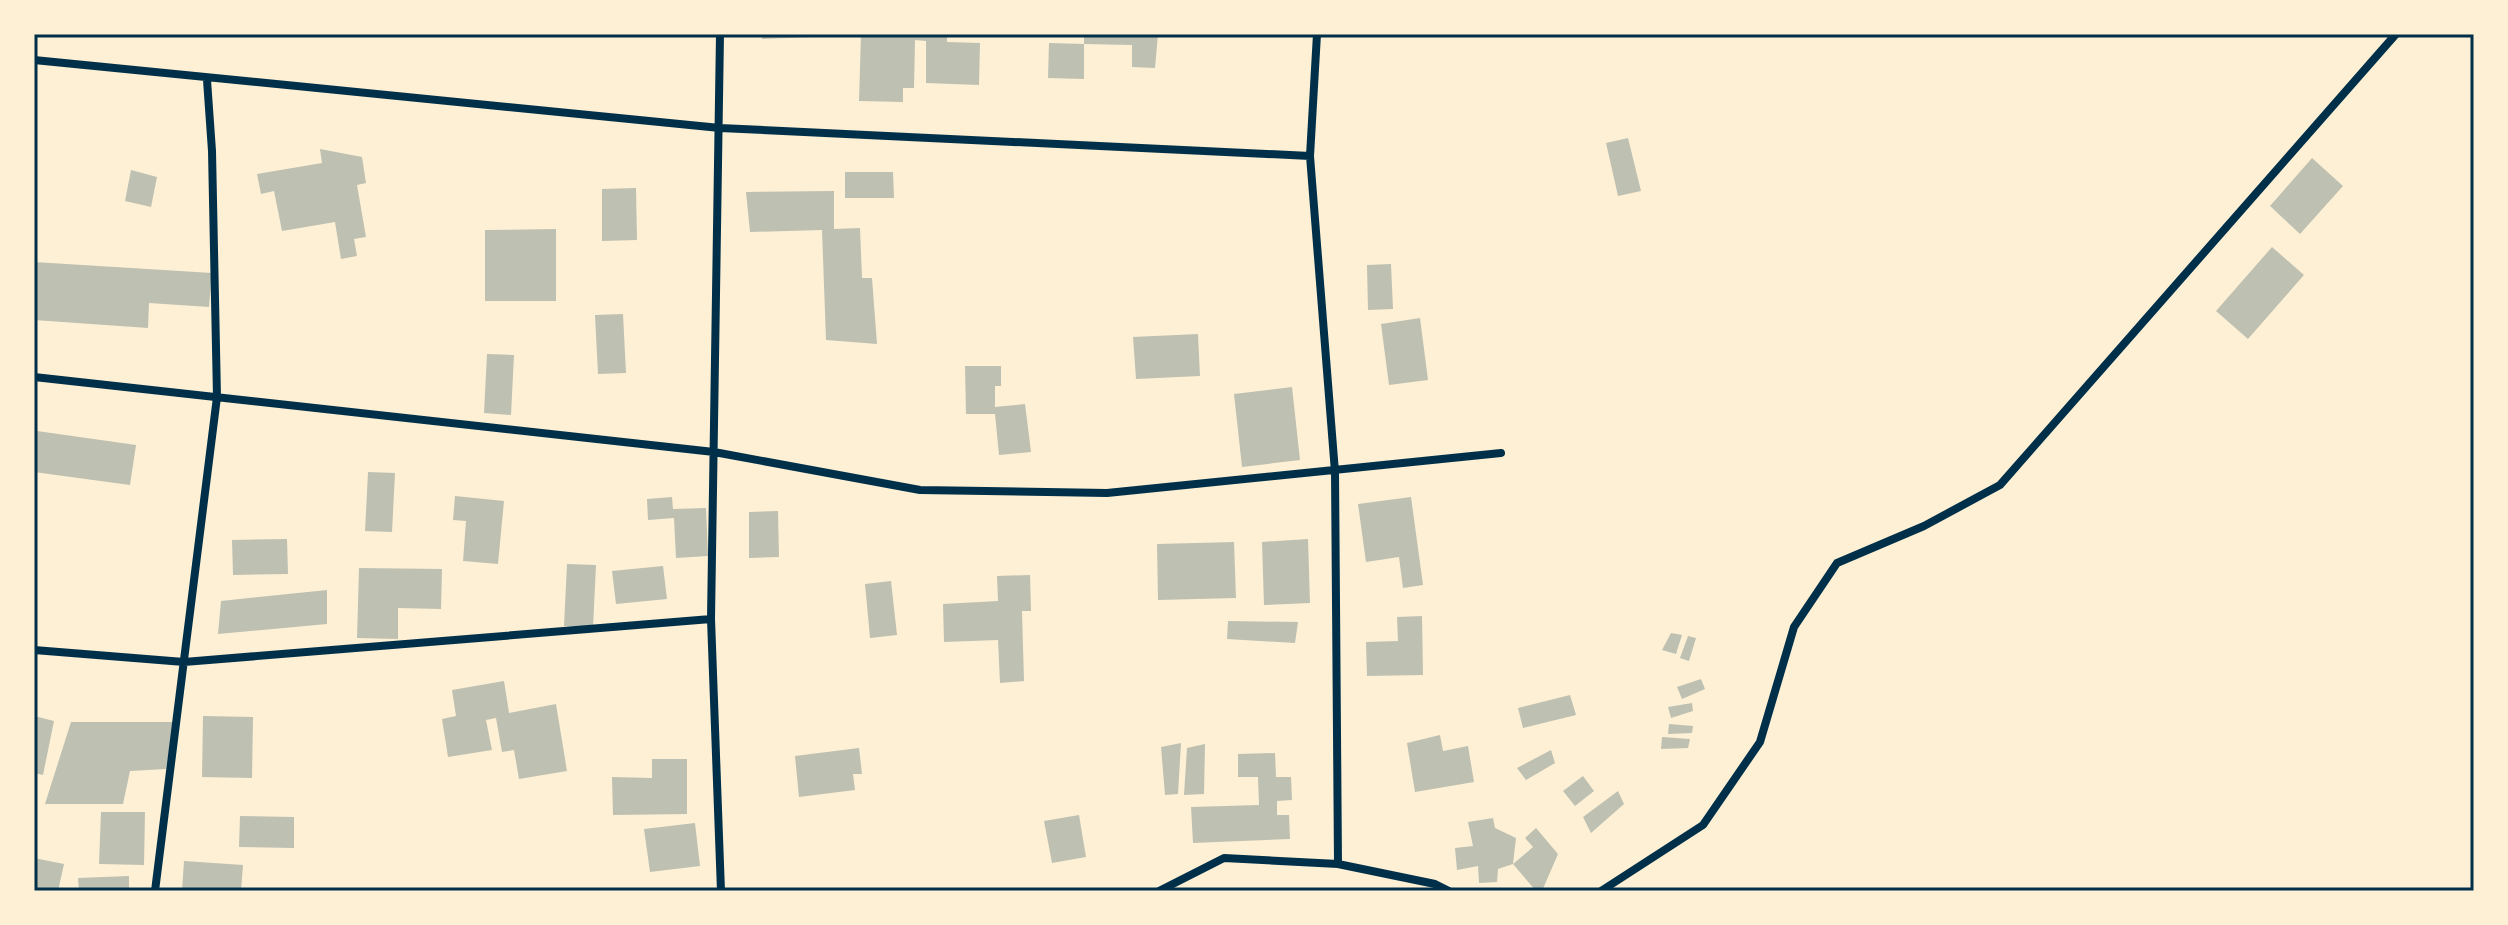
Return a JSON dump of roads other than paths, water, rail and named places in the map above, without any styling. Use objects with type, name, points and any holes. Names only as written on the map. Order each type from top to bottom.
[{"type":"street","points":[[720,34],[711,619],[721,891]]},
{"type":"street","points":[[1317,34],[1310,156],[1335,472],[1338,864]]},
{"type":"street","points":[[1601,891],[1703,825],[1760,742],[1794,627],[1837,563],[1924,526],[2000,485],[2396,34]]},
{"type":"street","points":[[34,60],[207,80],[720,128],[1310,156]]},
{"type":"street","points":[[155,891],[217,397],[212,151],[207,80]]},
{"type":"street","points":[[34,377],[714,452],[920,490],[1107,493],[1501,453]]},
{"type":"street","points":[[34,650],[184,662],[711,619]]},
{"type":"street","points":[[1159,891],[1224,858],[1338,864],[1435,884],[1449,891]]}]
